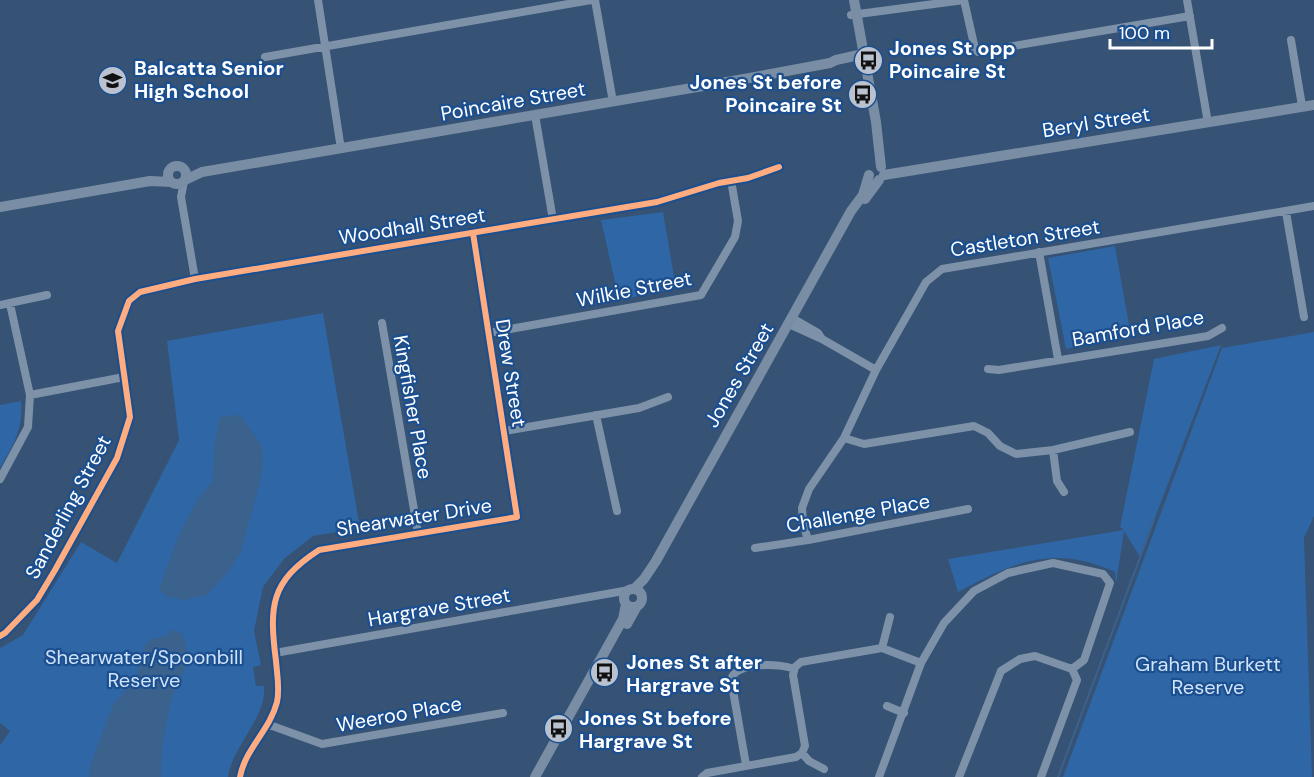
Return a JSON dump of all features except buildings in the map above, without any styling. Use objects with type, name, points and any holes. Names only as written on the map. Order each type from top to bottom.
[{"type":"street","points":[[318,0],[341,149]]},
{"type":"street","points":[[265,57],[536,4],[593,0],[613,102]]},
{"type":"street","points":[[848,0],[854,18],[876,122],[877,172]]},
{"type":"street","points":[[854,0],[854,18]]},
{"type":"street","points":[[854,18],[880,11],[964,0],[975,49],[978,52],[1190,16]]},
{"type":"street","points":[[1187,0],[1208,123]]},
{"type":"street","points":[[1291,40],[1302,106]]},
{"type":"street","name":"Poincaire Street","points":[[0,207],[150,181],[179,179],[202,172],[830,63],[837,64],[861,57]]},
{"type":"street","name":"Beryl Street","points":[[877,172],[1314,105]]},
{"type":"street","points":[[535,115],[553,220]]},
{"type":"street","name":"Woodhall Street","points":[[124,377],[118,331],[129,301],[140,292],[195,279],[657,202],[779,167]]},
{"type":"street","name":"Poincaire Street","points":[[150,181],[171,170],[168,176],[179,179]]},
{"type":"street","name":"Jones Street","points":[[535,777],[623,619],[624,596],[635,590],[649,572],[858,210],[877,172]]},
{"type":"street","points":[[179,179],[195,279]]},
{"type":"street","name":"Wilkie Street","points":[[488,333],[701,295],[735,237],[738,221],[731,180]]},
{"type":"street","name":"Castleton Street","points":[[808,540],[802,508],[809,489],[844,438],[876,370],[926,282],[942,269],[1314,206]]},
{"type":"street","points":[[1286,212],[1304,316]]},
{"type":"street","name":"Drew Street","points":[[473,233],[517,517]]},
{"type":"street","name":"Bamford Place","points":[[1039,252],[1058,359]]},
{"type":"street","points":[[0,305],[47,295]]},
{"type":"street","points":[[0,478],[28,427],[30,395],[10,304]]},
{"type":"street","name":"Kingfisher Place","points":[[382,323],[418,533]]},
{"type":"street","points":[[792,323],[818,333],[822,339],[876,370]]},
{"type":"street","name":"Bamford Place","points":[[988,369],[999,370],[1208,336],[1222,328]]},
{"type":"street","points":[[30,395],[124,377]]},
{"type":"street","name":"Sanderling Street","points":[[0,636],[37,600],[117,458],[130,417],[124,377]]},
{"type":"street","points":[[504,431],[639,408],[668,397]]},
{"type":"street","points":[[597,416],[617,511]]},
{"type":"street","points":[[844,438],[864,444],[974,426],[988,433],[1000,446],[1016,454],[1053,450],[1130,432]]},
{"type":"street","points":[[1053,450],[1057,481],[1064,492]]},
{"type":"street","name":"Challenge Place","points":[[755,548],[968,509]]},
{"type":"street","name":"Shearwater Drive","points":[[240,777],[252,748],[267,724],[276,703],[278,692],[271,630],[272,610],[279,590],[293,568],[319,550],[517,517]]},
{"type":"street","points":[[879,777],[921,663],[944,622],[974,591],[1008,573],[1053,563],[1103,574],[1110,583],[1084,660],[1072,669]]},
{"type":"street","name":"Jones Street","points":[[541,777],[637,606],[642,602],[635,590]]},
{"type":"street","name":"Hargrave Street","points":[[274,653],[635,590]]},
{"type":"street","points":[[610,594],[631,607],[637,606]]},
{"type":"street","points":[[882,648],[890,617]]},
{"type":"street","points":[[702,777],[707,773],[796,757],[802,753],[805,746],[792,675],[801,662],[882,648],[921,663]]},
{"type":"street","points":[[959,777],[1001,670],[1020,659],[1035,656],[1072,669],[1077,680],[1041,777]]},
{"type":"street","points":[[746,765],[731,679],[733,673],[737,670],[768,664],[794,669]]},
{"type":"street","points":[[888,706],[904,713]]},
{"type":"street","name":"Weeroo Place","points":[[267,724],[322,744],[503,712]]},
{"type":"street","points":[[802,753],[808,762],[824,769]]},
{"type":"green space","points":[[663,212],[676,288],[619,300],[601,220]]},
{"type":"green space","points":[[1115,246],[1131,336],[1066,349],[1048,258]]},
{"type":"green space","name":"Shearwater/Spoonbill Reserve","points":[[323,313],[360,528],[313,536],[284,559],[263,587],[254,631],[261,665],[253,667],[256,686],[264,686],[264,697],[261,708],[236,754],[228,777],[0,777],[0,745],[10,731],[0,723],[0,648],[23,635],[81,542],[117,563],[179,440],[167,341]]},
{"type":"green space","name":"Graham Burkett Reserve","points":[[1314,332],[1314,516],[1304,538],[1312,777],[1063,777],[1222,348]]},
{"type":"green space","points":[[1221,345],[1140,557],[1124,531],[1116,584],[1115,572],[1072,559],[1053,558],[1016,565],[958,592],[948,559],[1124,530],[1120,527],[1154,359]]},
{"type":"green space","points":[[21,401],[19,428],[0,468],[0,405]]},
{"type":"shaded area","points":[[240,415],[261,445],[263,456],[261,478],[241,551],[229,571],[207,595],[182,600],[171,596],[173,600],[159,590],[178,537],[198,499],[213,481],[214,448],[220,417]]},
{"type":"shaded area","points":[[173,630],[182,634],[187,654],[166,720],[161,777],[89,777],[90,766],[112,707],[137,675],[145,645],[150,640],[164,636]]},
{"type":"waterway","points":[[1058,777],[1154,520]]},
{"type":"cycle path","points":[[0,636],[37,600],[117,458],[130,417],[118,331],[129,301],[140,292],[195,279],[657,202],[719,183],[748,178],[779,167]]},
{"type":"cycle path","points":[[240,777],[247,757],[269,722],[277,702],[274,610],[276,597],[291,573],[319,550],[517,517],[473,233]]},
{"type":"place","name":"Jones St opp Poincaire St","points":[[868,60]]},
{"type":"place","name":"Balcatta Senior High School","points":[[113,80]]},
{"type":"place","name":"Jones St before Poincaire St","points":[[863,94]]},
{"type":"place","name":"Jones St after Hargrave St","points":[[605,673]]},
{"type":"place","name":"Jones St before Hargrave St","points":[[558,729]]}]
